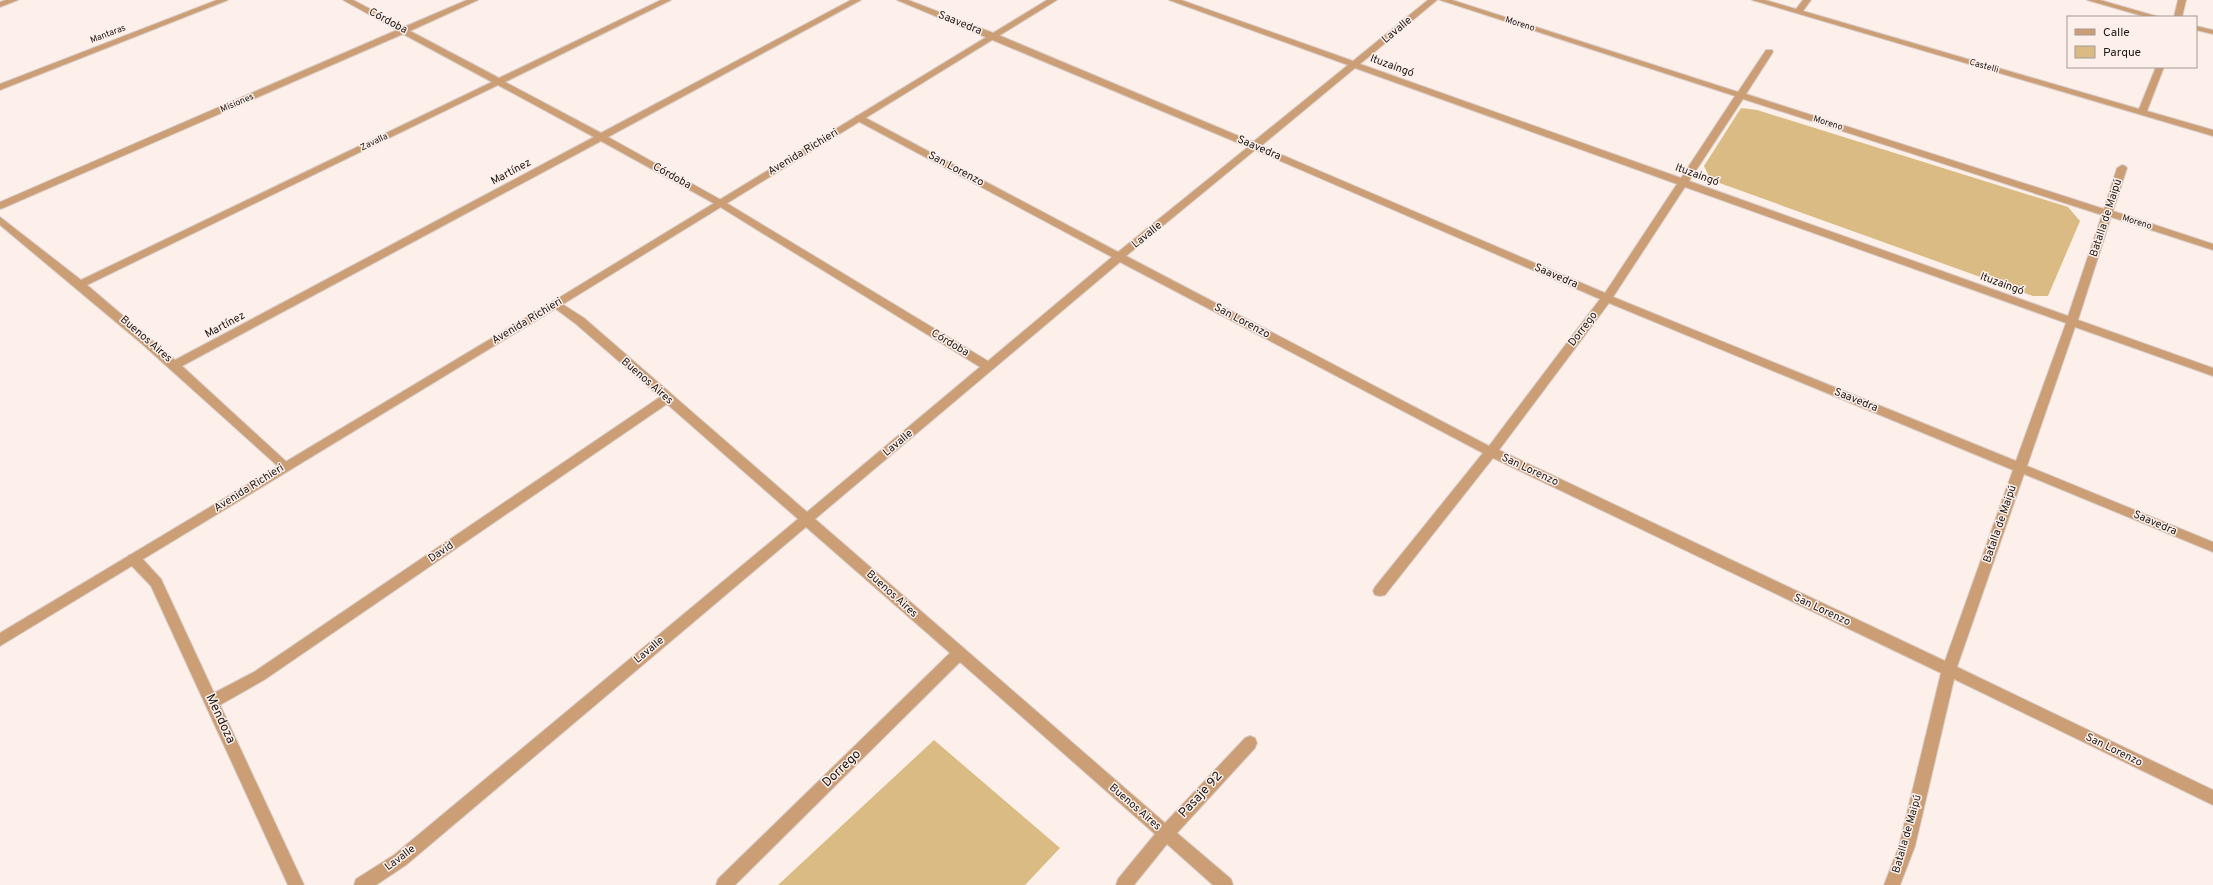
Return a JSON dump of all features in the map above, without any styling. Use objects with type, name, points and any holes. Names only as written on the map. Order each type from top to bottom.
[{"type":"street","points":[[0,5],[14,0]]},
{"type":"street","name":"Mantaras","points":[[0,87],[224,0]]},
{"type":"street","name":"Córdoba","points":[[347,0],[602,136],[720,202],[989,367]]},
{"type":"street","name":"Misiones","points":[[0,206],[474,0]]},
{"type":"street","name":"Zavalla","points":[[81,284],[667,0]]},
{"type":"street","name":"Martínez","points":[[175,365],[857,0]]},
{"type":"street","name":"Saavedra","points":[[901,0],[993,36],[1256,147],[1607,298],[2020,467],[2213,548]]},
{"type":"street","name":"Avenida Richieri","points":[[0,640],[285,466],[556,304],[720,202],[1052,0]]},
{"type":"street","name":"Ituzaingó","points":[[1173,0],[2213,372]]},
{"type":"street","name":"Lavalle","points":[[362,885],[400,860],[1119,257],[1256,147],[1433,0]]},
{"type":"street","name":"Moreno","points":[[1444,0],[2213,247]]},
{"type":"street","name":"Castelli","points":[[1756,0],[2213,133]]},
{"type":"street","points":[[1798,12],[1807,0]]},
{"type":"street","points":[[2091,0],[2151,16]]},
{"type":"street","points":[[2178,16],[2182,0]]},
{"type":"street","points":[[2197,28],[2213,32]]},
{"type":"street","name":"Dorrego","points":[[1380,592],[1491,452],[1607,298],[1769,52]]},
{"type":"street","points":[[2142,112],[2160,68]]},
{"type":"street","name":"San Lorenzo","points":[[859,118],[1119,257],[1491,452],[1949,670],[2213,798]]},
{"type":"street","name":"Batalla de Maipú","points":[[1892,885],[1906,846],[1949,670],[2072,321],[2122,168]]},
{"type":"street","name":"Buenos Aires","points":[[0,220],[81,284],[175,365],[285,466]]},
{"type":"street","name":"Buenos Aires","points":[[556,304],[580,321],[807,518],[959,654],[1225,885]]},
{"type":"street","name":"David","points":[[212,702],[259,676],[667,398]]},
{"type":"street","name":"Mendoza","points":[[134,559],[156,583],[296,885]]},
{"type":"street","name":"Dorrego","points":[[724,885],[959,654]]},
{"type":"street","name":"Pasaje 92","points":[[1124,885],[1166,834],[1250,743]]},
{"type":"green space","points":[[1741,108],[1757,110],[2068,207],[2080,221],[2048,296],[2033,296],[1711,180],[1704,166]]},
{"type":"green space","points":[[934,740],[1060,848],[1025,885],[778,885]]}]
